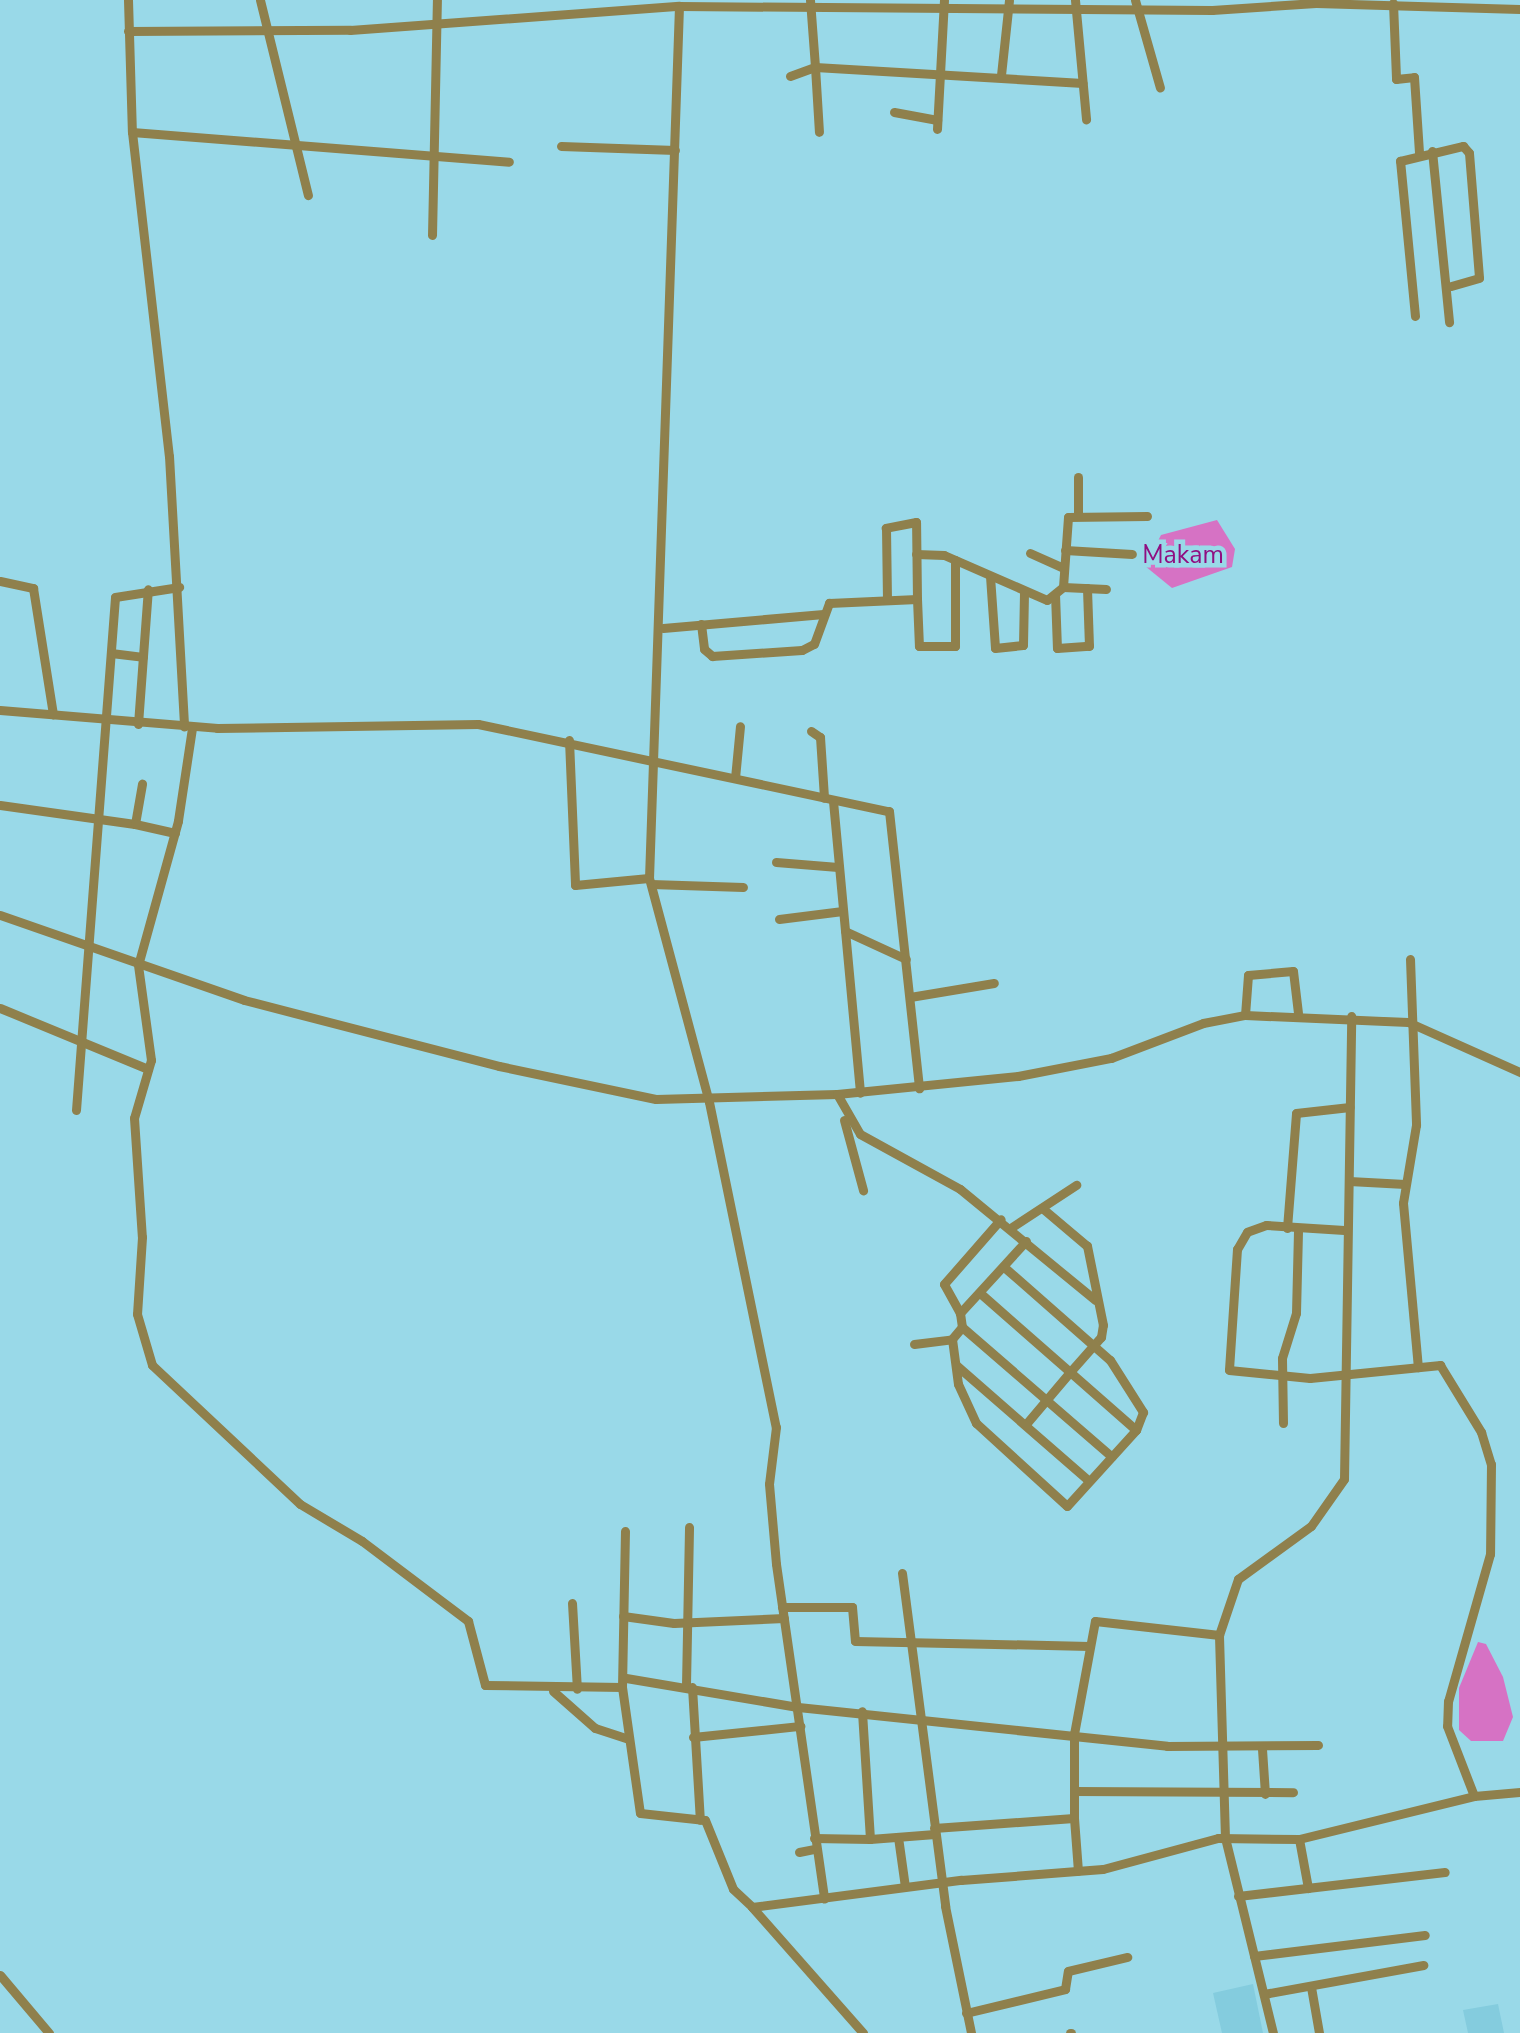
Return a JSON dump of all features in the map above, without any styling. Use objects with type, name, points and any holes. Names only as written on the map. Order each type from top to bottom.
[{"type":"street","points":[[128,0],[132,132],[179,587],[188,727],[174,834],[138,966],[148,1069],[134,1118],[142,1237],[138,1314],[152,1365],[300,1504],[362,1540],[468,1622],[485,1685],[553,1690],[624,1683],[689,1686],[798,1707],[1223,1750],[1318,1745]]},
{"type":"street","points":[[260,0],[308,195]]},
{"type":"street","points":[[432,236],[438,155],[437,0]]},
{"type":"street","points":[[128,32],[270,34],[739,4],[1436,2],[1493,3],[1520,9]]},
{"type":"street","points":[[1392,3],[1396,79],[1414,77],[1420,153]]},
{"type":"street","points":[[811,4],[818,132]]},
{"type":"street","points":[[894,112],[937,124],[943,4]]},
{"type":"street","points":[[1001,75],[1008,5]]},
{"type":"street","points":[[1075,5],[1086,119]]},
{"type":"street","points":[[1136,5],[1160,88]]},
{"type":"street","points":[[679,6],[658,760],[650,881],[709,1102],[776,1427],[770,1484],[782,1612],[824,1898]]},
{"type":"street","points":[[790,76],[814,67],[940,70],[1083,83]]},
{"type":"street","points":[[132,132],[510,162]]},
{"type":"street","points":[[561,146],[675,150]]},
{"type":"street","points":[[1415,316],[1400,161],[1420,153],[1462,146],[1469,153],[1478,278],[1451,286]]},
{"type":"street","points":[[1432,151],[1449,322]]},
{"type":"street","points":[[1078,477],[1078,516]]},
{"type":"street","points":[[1087,588],[1088,646],[1057,648],[1066,519],[1147,516]]},
{"type":"street","points":[[887,599],[886,528],[916,522],[919,646],[954,646],[955,560]]},
{"type":"street","points":[[1065,550],[1132,554]]},
{"type":"street","points":[[1030,553],[1064,568]]},
{"type":"street","points":[[916,554],[955,560],[1043,600],[1059,590],[1106,589]]},
{"type":"street","points":[[990,576],[995,648],[1023,646],[1024,592]]},
{"type":"street","points":[[0,581],[33,588],[53,714]]},
{"type":"street","points":[[76,1110],[116,594],[179,587]]},
{"type":"street","points":[[138,724],[148,589]]},
{"type":"street","points":[[701,624],[704,649],[712,656],[802,650],[818,636],[823,614],[836,600],[916,599]]},
{"type":"street","points":[[662,628],[823,614]]},
{"type":"street","points":[[111,653],[143,656]]},
{"type":"street","points":[[0,710],[188,727],[478,724],[569,740],[893,813],[918,1088]]},
{"type":"street","points":[[735,778],[740,726]]},
{"type":"street","points":[[811,731],[820,737],[838,867],[860,1092]]},
{"type":"street","points":[[569,740],[575,886],[650,881],[743,887]]},
{"type":"street","points":[[135,824],[142,784]]},
{"type":"street","points":[[0,805],[101,816],[174,834]]},
{"type":"street","points":[[776,862],[838,867]]},
{"type":"street","points":[[780,919],[842,911]]},
{"type":"street","points":[[0,914],[91,950],[244,1000],[602,1091],[709,1102],[918,1088],[1111,1058],[1219,1018],[1298,1013],[1408,1022],[1520,1072]]},
{"type":"street","points":[[844,931],[906,959]]},
{"type":"street","points":[[1410,960],[1408,1022],[1416,1124],[1405,1184],[1418,1367]]},
{"type":"street","points":[[1245,1015],[1248,975],[1292,971],[1298,1013]]},
{"type":"street","points":[[910,997],[994,983]]},
{"type":"street","points":[[0,1008],[148,1069]]},
{"type":"street","points":[[1274,2033],[1225,1838],[1219,1635],[1238,1579],[1311,1526],[1342,1483],[1351,1016]]},
{"type":"street","points":[[838,1094],[862,1190]]},
{"type":"street","points":[[1283,1423],[1286,1334],[1296,1313],[1292,1229],[1296,1113],[1350,1107]]},
{"type":"street","points":[[843,1113],[860,1134],[1012,1227],[1095,1300]]},
{"type":"street","points":[[1349,1182],[1405,1184]]},
{"type":"street","points":[[1012,1227],[1076,1185]]},
{"type":"street","points":[[1026,1424],[1095,1344],[1103,1325],[1087,1246],[1042,1208]]},
{"type":"street","points":[[1001,1219],[944,1284],[960,1313],[962,1327],[1112,1457]]},
{"type":"street","points":[[1344,1230],[1255,1227],[1237,1249],[1229,1370],[1344,1376],[1442,1367],[1490,1449],[1490,1554],[1448,1701],[1448,1726],[1474,1796]]},
{"type":"street","points":[[960,1313],[1026,1241]]},
{"type":"street","points":[[952,1339],[955,1365],[976,1423],[1064,1504],[1090,1482],[1136,1430],[1143,1412],[1095,1344],[1004,1268]]},
{"type":"street","points":[[980,1293],[1136,1430]]},
{"type":"street","points":[[914,1344],[952,1339],[962,1327]]},
{"type":"street","points":[[955,1365],[1090,1482]]},
{"type":"street","points":[[689,1527],[689,1686],[700,1820],[718,1840],[740,1900],[752,1908],[863,2033]]},
{"type":"street","points":[[625,1531],[626,1738],[641,1815],[700,1820]]},
{"type":"street","points":[[902,1573],[942,1882],[970,2033]]},
{"type":"street","points":[[572,1603],[577,1689]]},
{"type":"street","points":[[623,1616],[688,1620],[852,1607],[855,1641],[1089,1646]]},
{"type":"street","points":[[1078,1871],[1074,1734],[1089,1646],[1098,1620],[1219,1635]]},
{"type":"street","points":[[553,1690],[595,1728],[626,1738]]},
{"type":"street","points":[[862,1711],[870,1840]]},
{"type":"street","points":[[694,1738],[800,1726]]},
{"type":"street","points":[[1262,1749],[1266,1794]]},
{"type":"street","points":[[1074,1792],[1224,1796],[1293,1792]]},
{"type":"street","points":[[752,1908],[942,1882],[1078,1871],[1225,1838],[1299,1839],[1474,1796],[1520,1792]]},
{"type":"street","points":[[798,1852],[814,1844],[1074,1818]]},
{"type":"street","points":[[898,1837],[905,1887]]},
{"type":"street","points":[[1299,1839],[1308,1888]]},
{"type":"street","points":[[1238,1896],[1445,1872]]},
{"type":"street","points":[[1254,1956],[1425,1935]]},
{"type":"street","points":[[966,2014],[1065,1989],[1068,1971],[1127,1957]]},
{"type":"street","points":[[1264,1994],[1423,1965]]},
{"type":"street","points":[[0,1975],[49,2033]]},
{"type":"street","points":[[1311,1987],[1319,2033]]},
{"type":"shaded area","points":[[1253,1984],[1263,2033],[1222,2033],[1213,1993]]},
{"type":"shaded area","points":[[1498,2004],[1504,2033],[1468,2033],[1463,2010]]},
{"type":"green space","name":"Makam","points":[[1217,520],[1235,549],[1232,567],[1172,588],[1145,566],[1161,535]]},
{"type":"green space","points":[[1478,1642],[1486,1644],[1503,1677],[1513,1717],[1503,1741],[1471,1741],[1459,1730],[1459,1688]]}]
